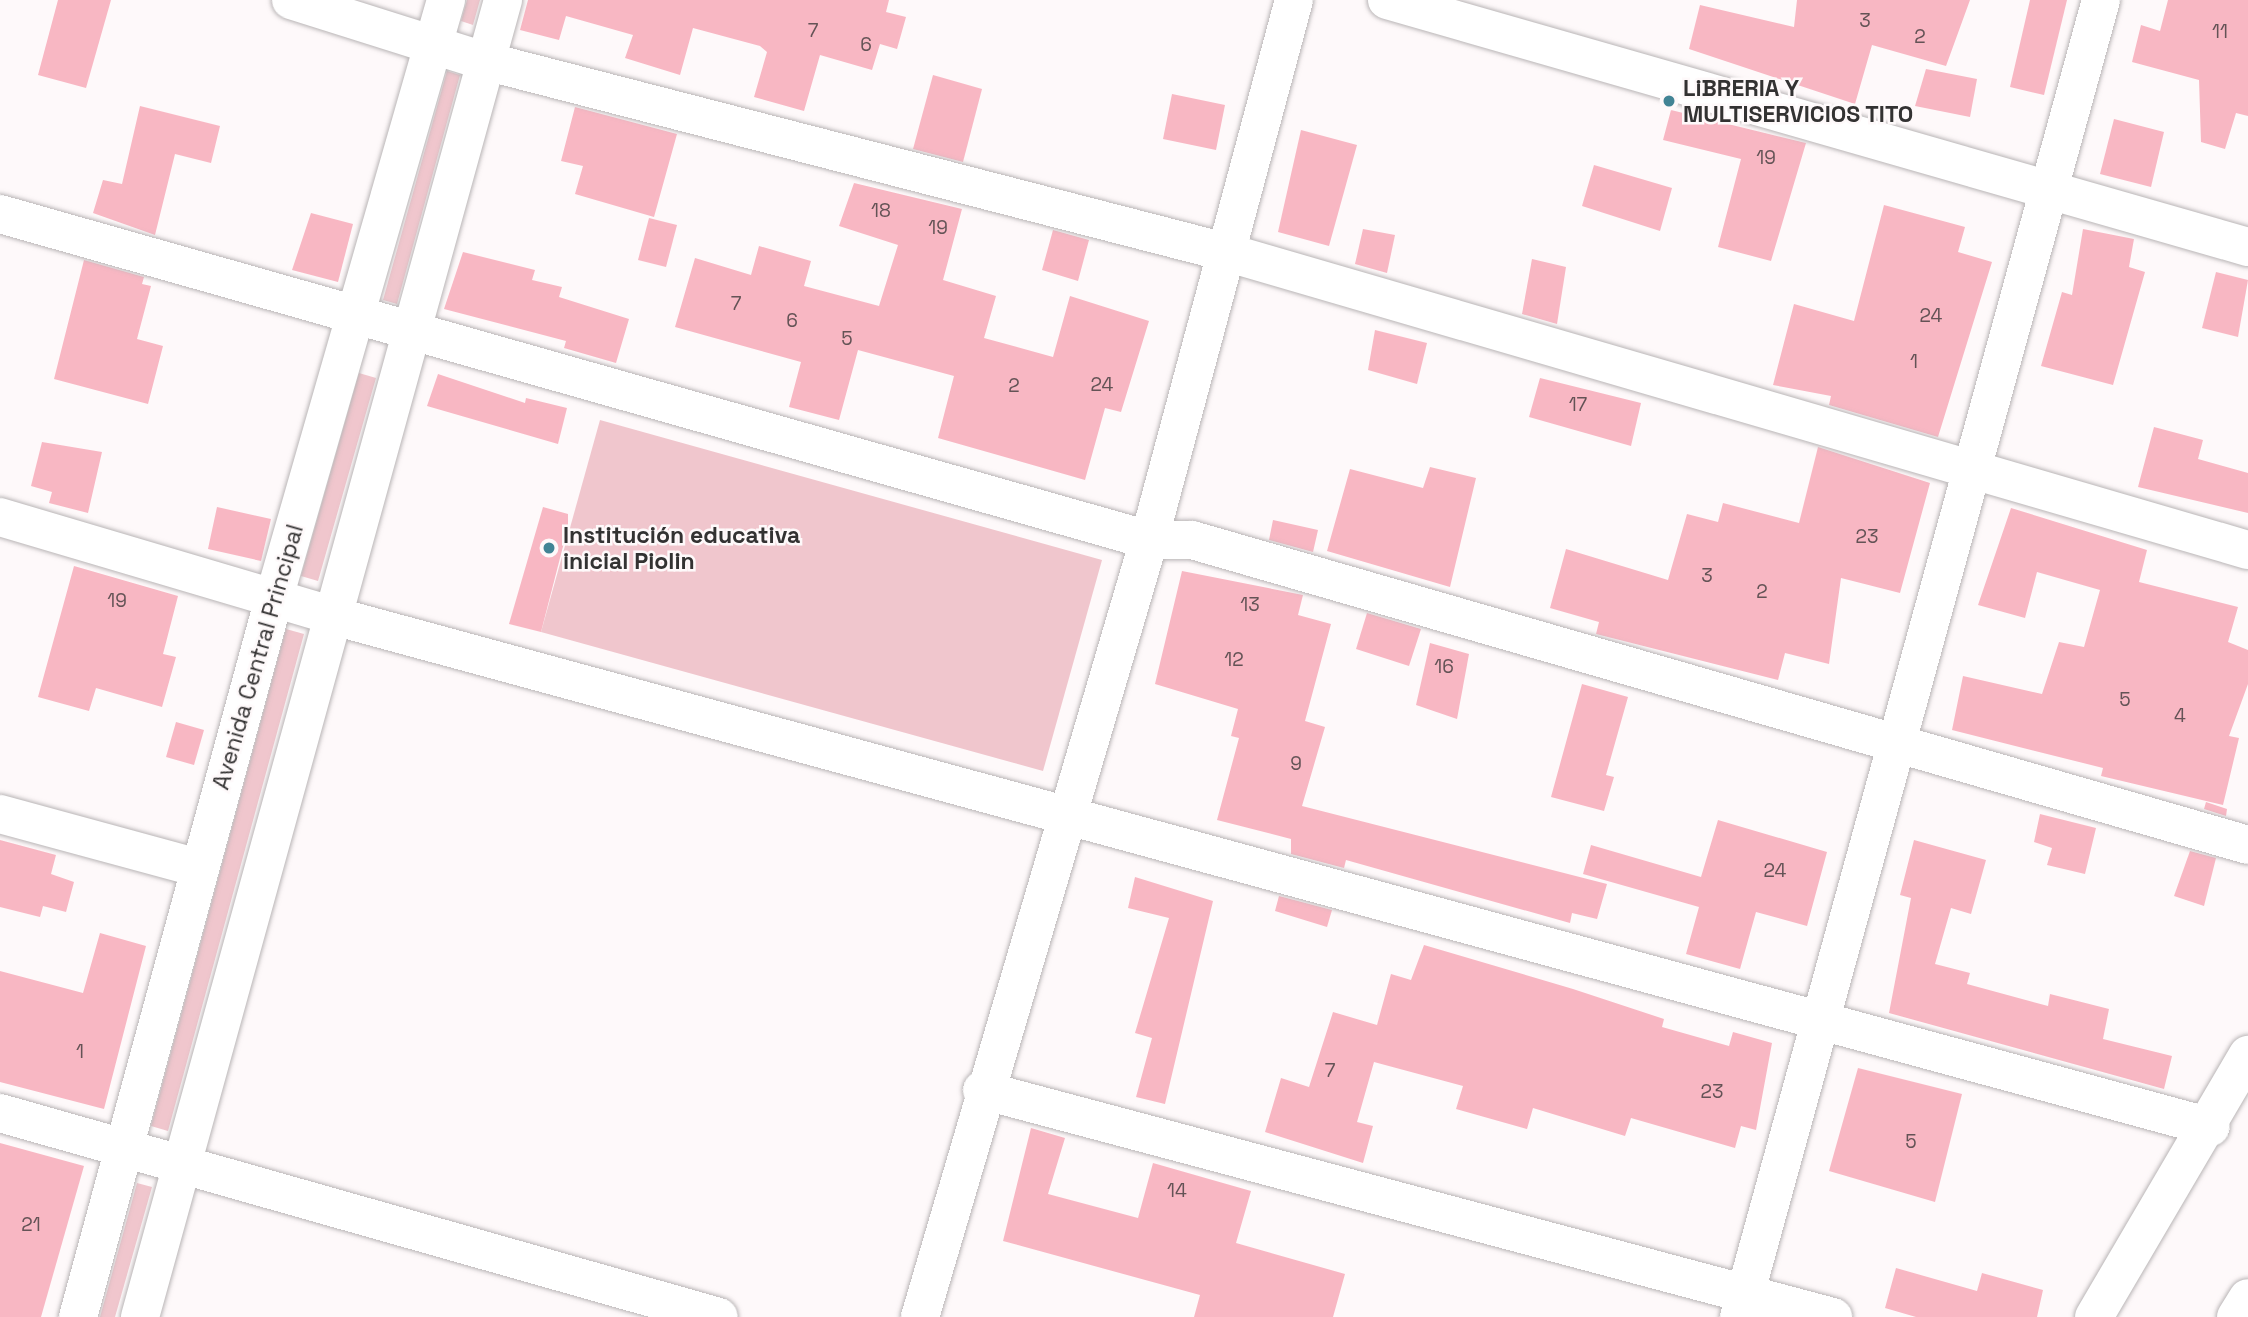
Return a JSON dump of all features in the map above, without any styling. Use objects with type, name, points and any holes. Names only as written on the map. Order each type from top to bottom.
[{"type":"street","points":[[291,0],[434,40],[485,61],[1229,253],[1971,472],[2248,550]]},
{"type":"street","name":"Avenida Central Principal","points":[[78,1317],[274,598],[358,316],[446,0]]},
{"type":"street","points":[[140,1317],[330,615],[412,333],[503,0]]},
{"type":"street","points":[[920,1317],[982,1090],[1069,814],[1149,540],[1229,253],[1294,0]]},
{"type":"street","points":[[1387,0],[2248,247]]},
{"type":"street","points":[[1742,1304],[1819,1020],[1899,744],[2046,190],[2101,0]]},
{"type":"street","points":[[0,214],[1149,540],[1192,540],[2248,845]]},
{"type":"street","points":[[0,517],[330,615],[2211,1127]]},
{"type":"street","points":[[0,814],[199,868]]},
{"type":"street","points":[[2094,1317],[2211,1127],[2248,1055]]},
{"type":"street","points":[[982,1090],[1742,1304],[1833,1317]]},
{"type":"street","points":[[0,1113],[124,1148],[180,1168],[719,1317]]},
{"type":"street","points":[[2236,1317],[2248,1298]]},
{"type":"shaded area","points":[[467,0],[480,0],[473,25],[461,21]]},
{"type":"shaded area","points":[[447,71],[460,75],[397,304],[383,300]]},
{"type":"shaded area","points":[[359,373],[376,378],[318,581],[301,576]]},
{"type":"shaded area","points":[[600,420],[1102,560],[1043,771],[541,632]]},
{"type":"shaded area","points":[[286,629],[304,634],[168,1131],[151,1126]]},
{"type":"shaded area","points":[[137,1183],[152,1187],[115,1317],[100,1317]]},
{"type":"building","points":[[58,0],[111,0],[86,88],[38,75]]},
{"type":"building","points":[[528,0],[889,0],[886,12],[906,17],[897,49],[880,44],[872,70],[820,55],[804,111],[754,97],[767,52],[760,46],[693,28],[680,75],[625,58],[633,35],[566,16],[559,40],[520,30]]},
{"type":"building","points":[[1797,0],[1970,0],[1946,66],[1872,45],[1855,104],[1689,49],[1700,5],[1794,27]]},
{"type":"building","points":[[2030,0],[2067,0],[2044,95],[2010,87]]},
{"type":"building","points":[[2168,0],[2248,0],[2248,116],[2236,113],[2225,149],[2201,142],[2199,80],[2132,62],[2141,25],[2160,31]]},
{"type":"building","points":[[1926,69],[1977,79],[1970,117],[1915,106]]},
{"type":"building","points":[[933,75],[982,89],[963,162],[913,149]]},
{"type":"building","points":[[1172,94],[1225,105],[1216,150],[1163,139]]},
{"type":"building","points":[[140,106],[220,126],[211,163],[175,154],[155,235],[93,213],[103,180],[122,184]]},
{"type":"building","points":[[575,107],[677,134],[654,217],[575,194],[583,166],[561,161]]},
{"type":"building","points":[[1671,110],[1806,143],[1771,261],[1718,247],[1741,159],[1663,140]]},
{"type":"building","points":[[2114,119],[2164,132],[2151,187],[2100,174]]},
{"type":"building","points":[[1301,130],[1357,145],[1329,246],[1278,232]]},
{"type":"building","points":[[1594,165],[1672,188],[1660,231],[1582,206]]},
{"type":"building","points":[[854,183],[962,209],[943,280],[996,296],[984,338],[1053,357],[1070,296],[1149,321],[1121,412],[1105,408],[1085,480],[938,438],[954,376],[858,350],[839,420],[789,407],[801,362],[675,327],[695,258],[751,275],[759,246],[811,261],[804,286],[879,306],[898,245],[839,226]]},
{"type":"building","points":[[1884,205],[1965,227],[1958,252],[1992,262],[1938,437],[1829,405],[1831,396],[1773,385],[1794,304],[1854,321]]},
{"type":"building","points":[[311,213],[353,224],[338,282],[292,270]]},
{"type":"building","points":[[649,218],[677,225],[666,267],[638,260]]},
{"type":"building","points":[[1363,229],[1395,235],[1387,273],[1355,264]]},
{"type":"building","points":[[2083,229],[2134,239],[2129,267],[2145,272],[2113,385],[2041,366],[2062,292],[2072,295]]},
{"type":"building","points":[[1053,230],[1089,240],[1078,281],[1042,270]]},
{"type":"building","points":[[463,252],[535,270],[532,280],[562,287],[559,297],[629,319],[616,363],[564,348],[566,341],[444,309]]},
{"type":"building","points":[[1532,259],[1566,267],[1557,324],[1522,314]]},
{"type":"building","points":[[84,260],[144,277],[142,284],[151,286],[137,339],[163,346],[148,404],[54,379]]},
{"type":"building","points":[[2216,272],[2248,280],[2238,337],[2202,328]]},
{"type":"building","points":[[1375,330],[1427,343],[1417,384],[1368,370]]},
{"type":"building","points":[[438,374],[525,403],[526,398],[567,408],[558,444],[427,406]]},
{"type":"building","points":[[1540,378],[1641,403],[1631,446],[1529,417]]},
{"type":"building","points":[[2154,427],[2203,440],[2198,459],[2248,473],[2248,513],[2138,487]]},
{"type":"building","points":[[42,442],[102,452],[88,513],[49,503],[52,492],[31,486]]},
{"type":"building","points":[[1818,447],[1930,483],[1900,593],[1841,578],[1829,664],[1785,653],[1778,680],[1596,634],[1599,622],[1550,608],[1566,549],[1668,580],[1687,514],[1718,522],[1723,503],[1799,523]]},
{"type":"building","points":[[1430,467],[1476,478],[1450,587],[1327,551],[1350,469],[1423,488]]},
{"type":"building","points":[[217,507],[271,519],[261,561],[208,549]]},
{"type":"building","points":[[543,507],[568,514],[568,527],[541,632],[509,624]]},
{"type":"building","points":[[2011,508],[2147,550],[2139,582],[2238,607],[2228,642],[2248,650],[2248,684],[2229,736],[2239,738],[2223,805],[2101,776],[2103,768],[1952,730],[1963,676],[2042,694],[2059,642],[2084,647],[2100,590],[2037,572],[2025,618],[1978,605]]},
{"type":"building","points":[[1273,520],[1318,530],[1313,552],[1269,540]]},
{"type":"building","points":[[74,566],[178,596],[163,654],[176,657],[162,707],[96,688],[89,711],[38,697]]},
{"type":"building","points":[[1182,571],[1303,595],[1298,615],[1331,624],[1305,721],[1325,727],[1302,806],[1607,884],[1597,919],[1572,913],[1570,923],[1346,860],[1344,868],[1291,854],[1291,839],[1217,820],[1239,738],[1231,736],[1238,709],[1155,684]]},
{"type":"building","points":[[1367,613],[1421,629],[1409,666],[1356,649]]},
{"type":"building","points":[[1430,643],[1469,654],[1457,719],[1416,705]]},
{"type":"building","points":[[1582,684],[1628,697],[1606,775],[1614,777],[1604,811],[1551,797]]},
{"type":"building","points":[[176,722],[204,730],[194,765],[166,757]]},
{"type":"building","points":[[2206,802],[2227,809],[2226,816],[2204,809]]},
{"type":"building","points":[[2040,814],[2096,828],[2085,874],[2047,865],[2052,848],[2034,842]]},
{"type":"building","points":[[1718,820],[1827,852],[1807,926],[1756,912],[1740,969],[1686,954],[1699,907],[1583,874],[1591,845],[1701,877]]},
{"type":"building","points":[[0,840],[56,855],[51,874],[74,882],[66,912],[43,906],[40,917],[0,907]]},
{"type":"building","points":[[1914,840],[1986,860],[1971,914],[1951,908],[1935,964],[1970,973],[1967,984],[2048,1006],[2050,994],[2109,1009],[2103,1039],[2172,1056],[2164,1089],[1889,1013],[1911,898],[1900,895]]},
{"type":"building","points":[[2190,851],[2216,858],[2204,906],[2174,896]]},
{"type":"building","points":[[1135,877],[1213,901],[1165,1104],[1136,1097],[1152,1038],[1135,1033],[1169,918],[1128,908]]},
{"type":"building","points":[[1279,896],[1332,910],[1327,927],[1275,911]]},
{"type":"building","points":[[100,933],[146,946],[104,1109],[0,1082],[0,971],[83,993]]},
{"type":"building","points":[[1424,945],[1664,1019],[1662,1027],[1729,1046],[1733,1032],[1772,1043],[1756,1130],[1741,1126],[1735,1148],[1631,1118],[1625,1136],[1533,1108],[1527,1129],[1456,1109],[1463,1086],[1374,1062],[1357,1122],[1373,1126],[1363,1163],[1265,1132],[1281,1078],[1309,1087],[1333,1012],[1377,1025],[1391,974],[1411,980]]},
{"type":"building","points":[[1858,1068],[1962,1094],[1935,1202],[1829,1171]]},
{"type":"building","points":[[1031,1128],[1065,1138],[1048,1194],[1138,1218],[1153,1163],[1251,1191],[1236,1243],[1345,1274],[1333,1317],[1194,1317],[1200,1295],[1003,1241]]},
{"type":"building","points":[[0,1143],[84,1166],[41,1317],[0,1317]]},
{"type":"building","points":[[1896,1268],[1977,1291],[1982,1273],[2043,1290],[2037,1317],[1916,1317],[1885,1308]]},
{"type":"place","name":"LiBRERIA Y MULTISERVICIOS TITO","points":[[1669,101]]},
{"type":"place","name":"Institución educativa inicial Piolin","points":[[549,548]]}]
